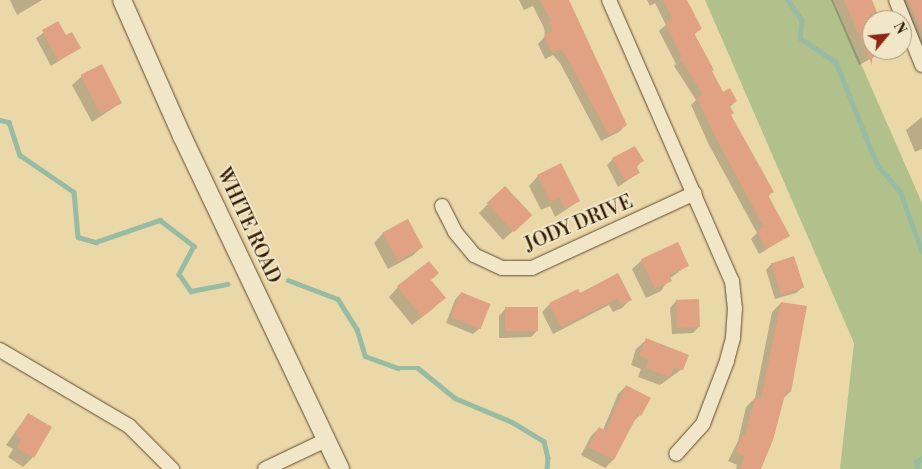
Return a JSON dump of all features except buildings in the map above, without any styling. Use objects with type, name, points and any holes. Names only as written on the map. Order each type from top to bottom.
[{"type":"street","name":"WHITE ROAD","points":[[122,0],[340,469]]},
{"type":"street","points":[[609,0],[732,281],[734,331],[727,361],[703,424],[676,454]]},
{"type":"street","points":[[896,0],[922,65]]},
{"type":"street","name":"JODY DRIVE","points":[[442,206],[455,232],[474,255],[502,268],[532,268],[695,193]]},
{"type":"street","points":[[0,350],[129,426],[172,469]]},
{"type":"street","points":[[265,469],[326,440]]},
{"type":"green space","points":[[705,0],[833,0],[922,203],[922,469],[840,469],[854,343]]},
{"type":"waterway","points":[[788,0],[802,20],[800,38],[836,62],[877,164],[900,191],[922,251]]},
{"type":"waterway","points":[[0,120],[9,122],[20,155],[74,192],[78,237],[96,242],[160,220],[194,246],[179,274],[191,291],[227,284]]},
{"type":"waterway","points":[[288,280],[338,299],[357,329],[365,356],[398,368],[418,368],[455,398],[512,422],[544,441],[548,458],[547,469]]},
{"type":"waterway","points":[[917,469],[916,462],[922,458]]}]
